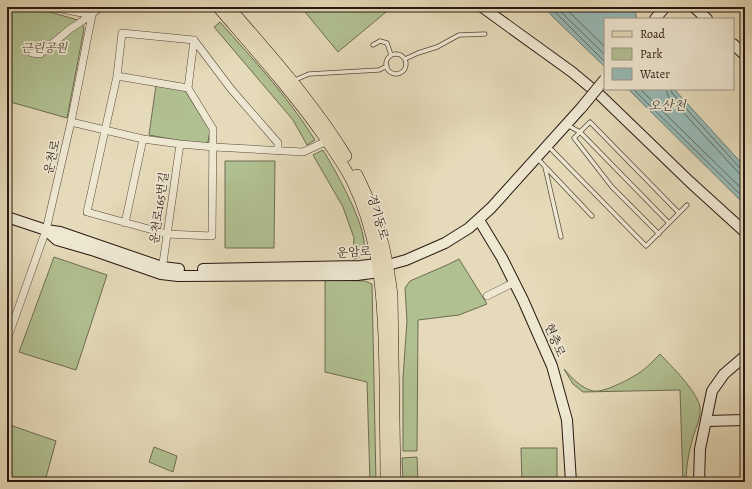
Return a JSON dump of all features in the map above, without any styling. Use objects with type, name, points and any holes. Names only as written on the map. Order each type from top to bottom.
[{"type":"main road","name":"경기동로","points":[[218,7],[324,121],[355,172],[375,213],[382,238],[381,267]]},
{"type":"main road","name":"경기동로","points":[[228,7],[289,84],[352,181],[361,202],[381,267],[392,295],[393,481]]},
{"type":"street","points":[[51,7],[92,15]]},
{"type":"street","points":[[32,53],[40,54],[70,29],[92,15],[101,7]]},
{"type":"street","points":[[482,7],[572,72],[602,96],[690,182],[745,232]]},
{"type":"street","points":[[656,18],[665,7]]},
{"type":"street","points":[[694,7],[706,18]]},
{"type":"street","name":"운천로","points":[[7,340],[46,230],[71,122],[92,15]]},
{"type":"street","points":[[194,40],[188,88],[214,129],[212,236],[167,234],[87,212],[117,76],[122,33],[194,40],[231,89],[278,143],[278,151]]},
{"type":"street","points":[[734,45],[745,55]]},
{"type":"street","points":[[117,76],[188,88]]},
{"type":"street","name":"운암로","points":[[7,217],[46,230],[60,232],[162,271],[178,269],[346,266],[381,267],[406,260],[445,243],[479,220],[582,107],[604,80]]},
{"type":"street","points":[[71,122],[143,139],[214,147],[303,152],[327,141]]},
{"type":"street","points":[[125,223],[143,139]]},
{"type":"street","name":"운천로165번길","points":[[162,271],[180,144]]},
{"type":"street","name":"현충로","points":[[479,220],[502,258],[524,300],[552,366],[568,420],[571,482]]},
{"type":"street","points":[[487,296],[514,282]]},
{"type":"street","points":[[699,482],[700,448],[712,391],[724,374],[745,356]]},
{"type":"street","points":[[706,421],[745,420]]},
{"type":"lane","points":[[405,59],[437,47],[459,35],[485,34]]},
{"type":"lane","points":[[373,45],[380,41],[387,43],[391,55]]},
{"type":"lane","points":[[399,54],[405,59],[406,67],[402,72],[399,74],[390,72],[387,66],[387,60],[391,55],[399,54]]},
{"type":"lane","points":[[289,84],[309,74],[379,70],[387,66]]},
{"type":"lane","points":[[659,234],[612,186],[574,138],[590,122],[679,213]]},
{"type":"lane","points":[[566,124],[580,132],[669,223]]},
{"type":"lane","points":[[547,145],[646,246],[687,205]]},
{"type":"lane","points":[[536,158],[592,216]]},
{"type":"lane","points":[[544,166],[561,237]]},
{"type":"green space","name":"근린공원","points":[[7,7],[33,7],[81,21],[84,29],[67,118],[7,101]]},
{"type":"green space","points":[[301,7],[392,7],[338,52]]},
{"type":"green space","points":[[220,22],[282,94],[305,124],[315,140],[307,145],[293,120],[214,27]]},
{"type":"green space","points":[[156,85],[184,89],[210,130],[208,142],[203,145],[149,135]]},
{"type":"green space","points":[[323,150],[350,201],[362,231],[364,244],[363,253],[358,258],[353,259],[354,238],[343,207],[313,155]]},
{"type":"green space","points":[[225,161],[275,161],[274,248],[225,248]]},
{"type":"green space","points":[[54,257],[107,275],[76,370],[19,352]]},
{"type":"green space","points":[[459,259],[487,304],[459,315],[418,320],[417,451],[403,451],[403,378],[407,321],[405,288],[410,281]]},
{"type":"green space","points":[[325,280],[365,281],[372,284],[376,482],[370,482],[367,382],[325,372]]},
{"type":"green space","points":[[660,354],[689,386],[700,407],[699,419],[689,453],[686,482],[683,482],[680,390],[583,392],[573,384],[564,369],[581,385],[589,390],[597,391],[614,386],[638,374]]},
{"type":"green space","points":[[7,424],[56,441],[45,481],[47,482],[7,482]]},
{"type":"green space","points":[[154,447],[177,456],[173,472],[149,462]]},
{"type":"green space","points":[[521,448],[557,448],[557,482],[522,482]]},
{"type":"green space","points":[[417,457],[418,482],[403,482],[402,458]]},
{"type":"water","points":[[545,7],[634,7],[637,18],[604,18],[604,66],[553,17]]},
{"type":"water","name":"오산천","points":[[629,90],[675,90],[745,167],[745,205]]}]
